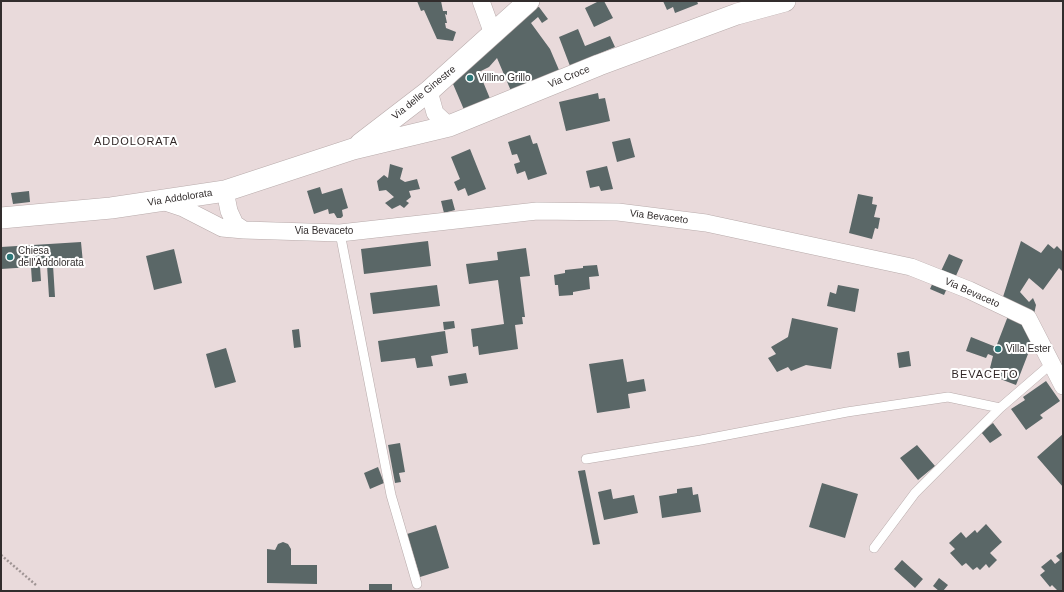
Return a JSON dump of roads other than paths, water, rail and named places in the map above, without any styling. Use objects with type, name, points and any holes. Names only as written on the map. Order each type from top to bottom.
[{"type":"street","points":[[481,1],[494,34]]},
{"type":"street","name":"Via delle Ginestre","points":[[353,149],[429,91],[529,1]]},
{"type":"street","name":"Via Croce","points":[[353,149],[449,126],[599,65],[730,16],[785,1]]},
{"type":"street","points":[[429,91],[435,113],[449,126]]},
{"type":"street","name":"Via Addolorata","points":[[1,218],[111,208],[226,191],[353,149]]},
{"type":"street","points":[[226,191],[229,210],[235,224],[244,230]]},
{"type":"street","name":"Via Bevaceto","points":[[162,201],[183,208],[222,228],[244,230],[340,233],[537,212],[618,212],[706,223],[911,267],[968,290],[1028,318],[1063,386]]},
{"type":"lane","points":[[340,233],[391,496],[417,584]]},
{"type":"lane","points":[[874,548],[915,493],[1000,408],[1051,364]]},
{"type":"lane","points":[[586,459],[701,440],[847,412],[948,397],[1000,408]]},
{"type":"place","name":"Villino Grillo","points":[[470,78]]},
{"type":"place","name":"Chiesa dell'Addolorata","points":[[10,257]]},
{"type":"place","name":"Villa Ester","points":[[998,349]]},
{"type":"district","name":"ADDOLORATA","points":[[136,142]]},
{"type":"district","name":"BEVACETO","points":[[985,375]]}]
